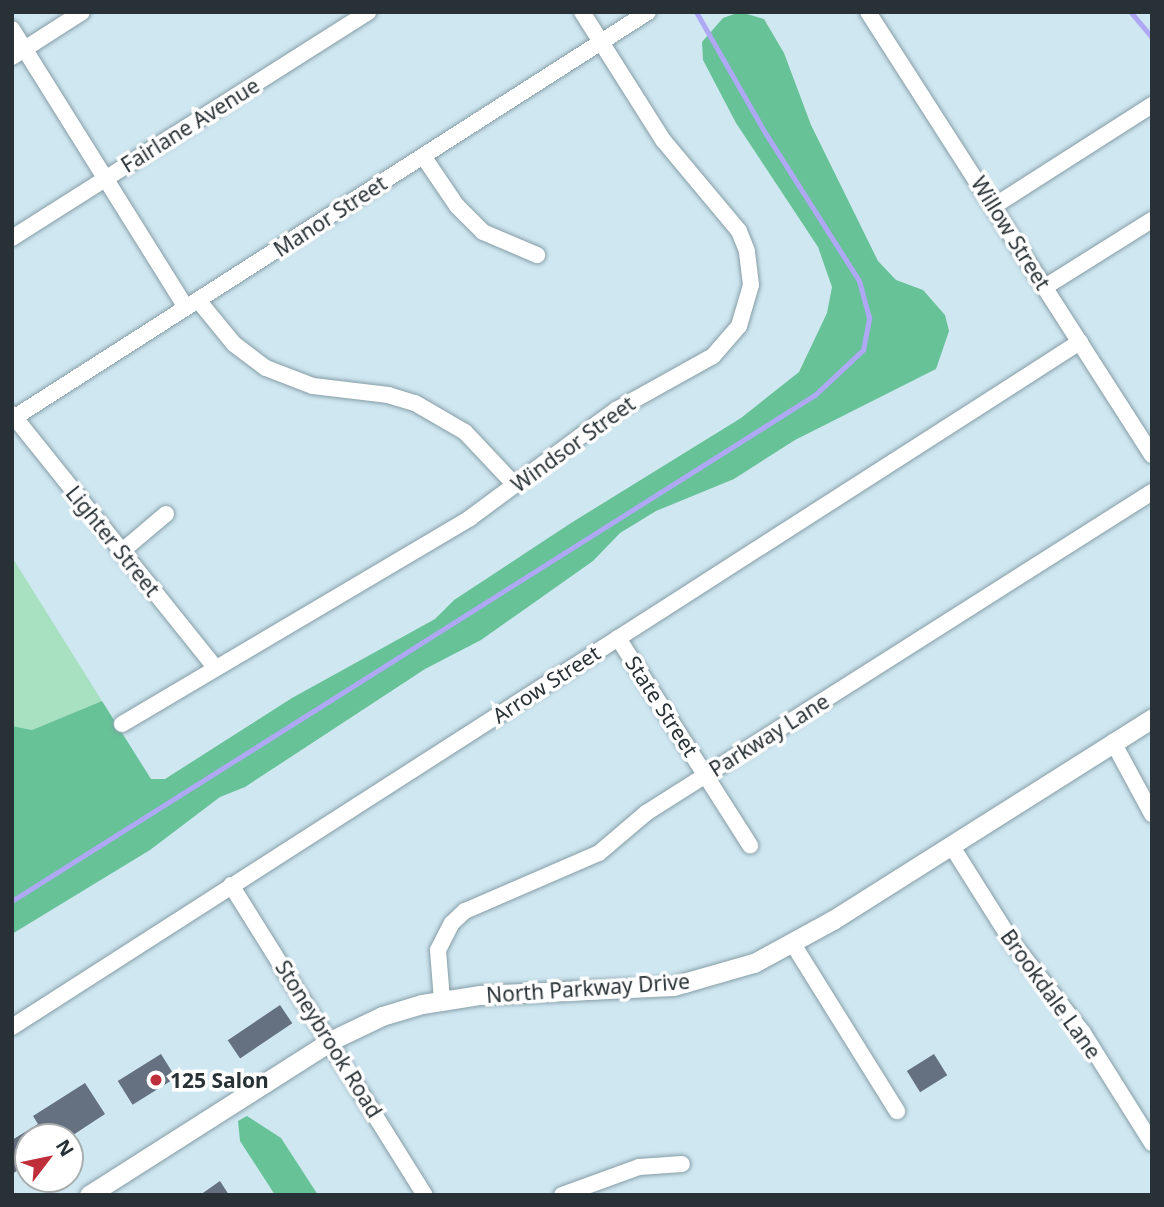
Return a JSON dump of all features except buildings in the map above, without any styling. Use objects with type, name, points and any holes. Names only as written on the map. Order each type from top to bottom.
[{"type":"main road","name":"North Parkway Drive","points":[[89,1195],[331,1040],[382,1016],[442,1000],[687,984],[754,963],[793,944],[1152,718]]},
{"type":"street","points":[[18,53],[82,12]]},
{"type":"street","name":"Fairlane Avenue","points":[[12,239],[368,12]]},
{"type":"street","name":"Windsor Street","points":[[122,724],[471,517],[616,410],[713,356],[739,326],[750,296],[750,262],[738,231],[663,140],[582,12]]},
{"type":"street","name":"Manor Street","points":[[13,417],[648,12]]},
{"type":"street","name":"Willow Street","points":[[869,12],[1152,455]]},
{"type":"street","points":[[12,29],[18,53],[192,304],[234,344],[266,368],[313,386],[388,395],[427,409],[474,440],[515,485]]},
{"type":"street","points":[[994,206],[1152,105]]},
{"type":"street","points":[[423,156],[457,206],[483,232],[537,255]]},
{"type":"street","points":[[1045,287],[1152,220]]},
{"type":"street","name":"Arrow Street","points":[[12,1027],[1080,342]]},
{"type":"street","name":"Lighter Street","points":[[13,417],[215,667]]},
{"type":"street","name":"Parkway Lane","points":[[442,1000],[438,950],[452,923],[465,911],[599,853],[646,813],[1152,492]]},
{"type":"street","points":[[121,552],[166,514]]},
{"type":"street","name":"State Street","points":[[618,638],[750,845]]},
{"type":"street","points":[[1113,742],[1152,814]]},
{"type":"street","name":"Brookdale Lane","points":[[951,845],[1012,942],[1083,1033],[1152,1143]]},
{"type":"street","name":"Stoneybrook Road","points":[[231,885],[331,1040],[425,1195]]},
{"type":"street","points":[[793,944],[897,1111]]},
{"type":"street","points":[[562,1195],[639,1167],[682,1164]]},
{"type":"green space","points":[[740,12],[764,19],[784,53],[811,125],[878,261],[896,280],[923,290],[945,315],[949,331],[936,369],[795,440],[734,479],[656,511],[620,533],[593,561],[481,640],[425,669],[245,787],[220,797],[150,850],[12,934],[12,726],[32,730],[102,701],[151,779],[165,779],[292,698],[435,619],[454,600],[571,523],[741,418],[799,372],[827,313],[832,287],[818,247],[736,123],[703,60],[702,42],[723,18]]},
{"type":"green space","points":[[12,557],[102,701],[32,730],[12,726]]},
{"type":"green space","points":[[247,1116],[281,1138],[318,1195],[275,1195],[240,1141],[238,1121]]},
{"type":"waterway","points":[[12,901],[815,395],[863,350],[869,318],[859,281],[765,133],[696,12]]},
{"type":"waterway","points":[[1131,12],[1152,37]]},
{"type":"place","name":"125 Salon","points":[[156,1080]]}]
